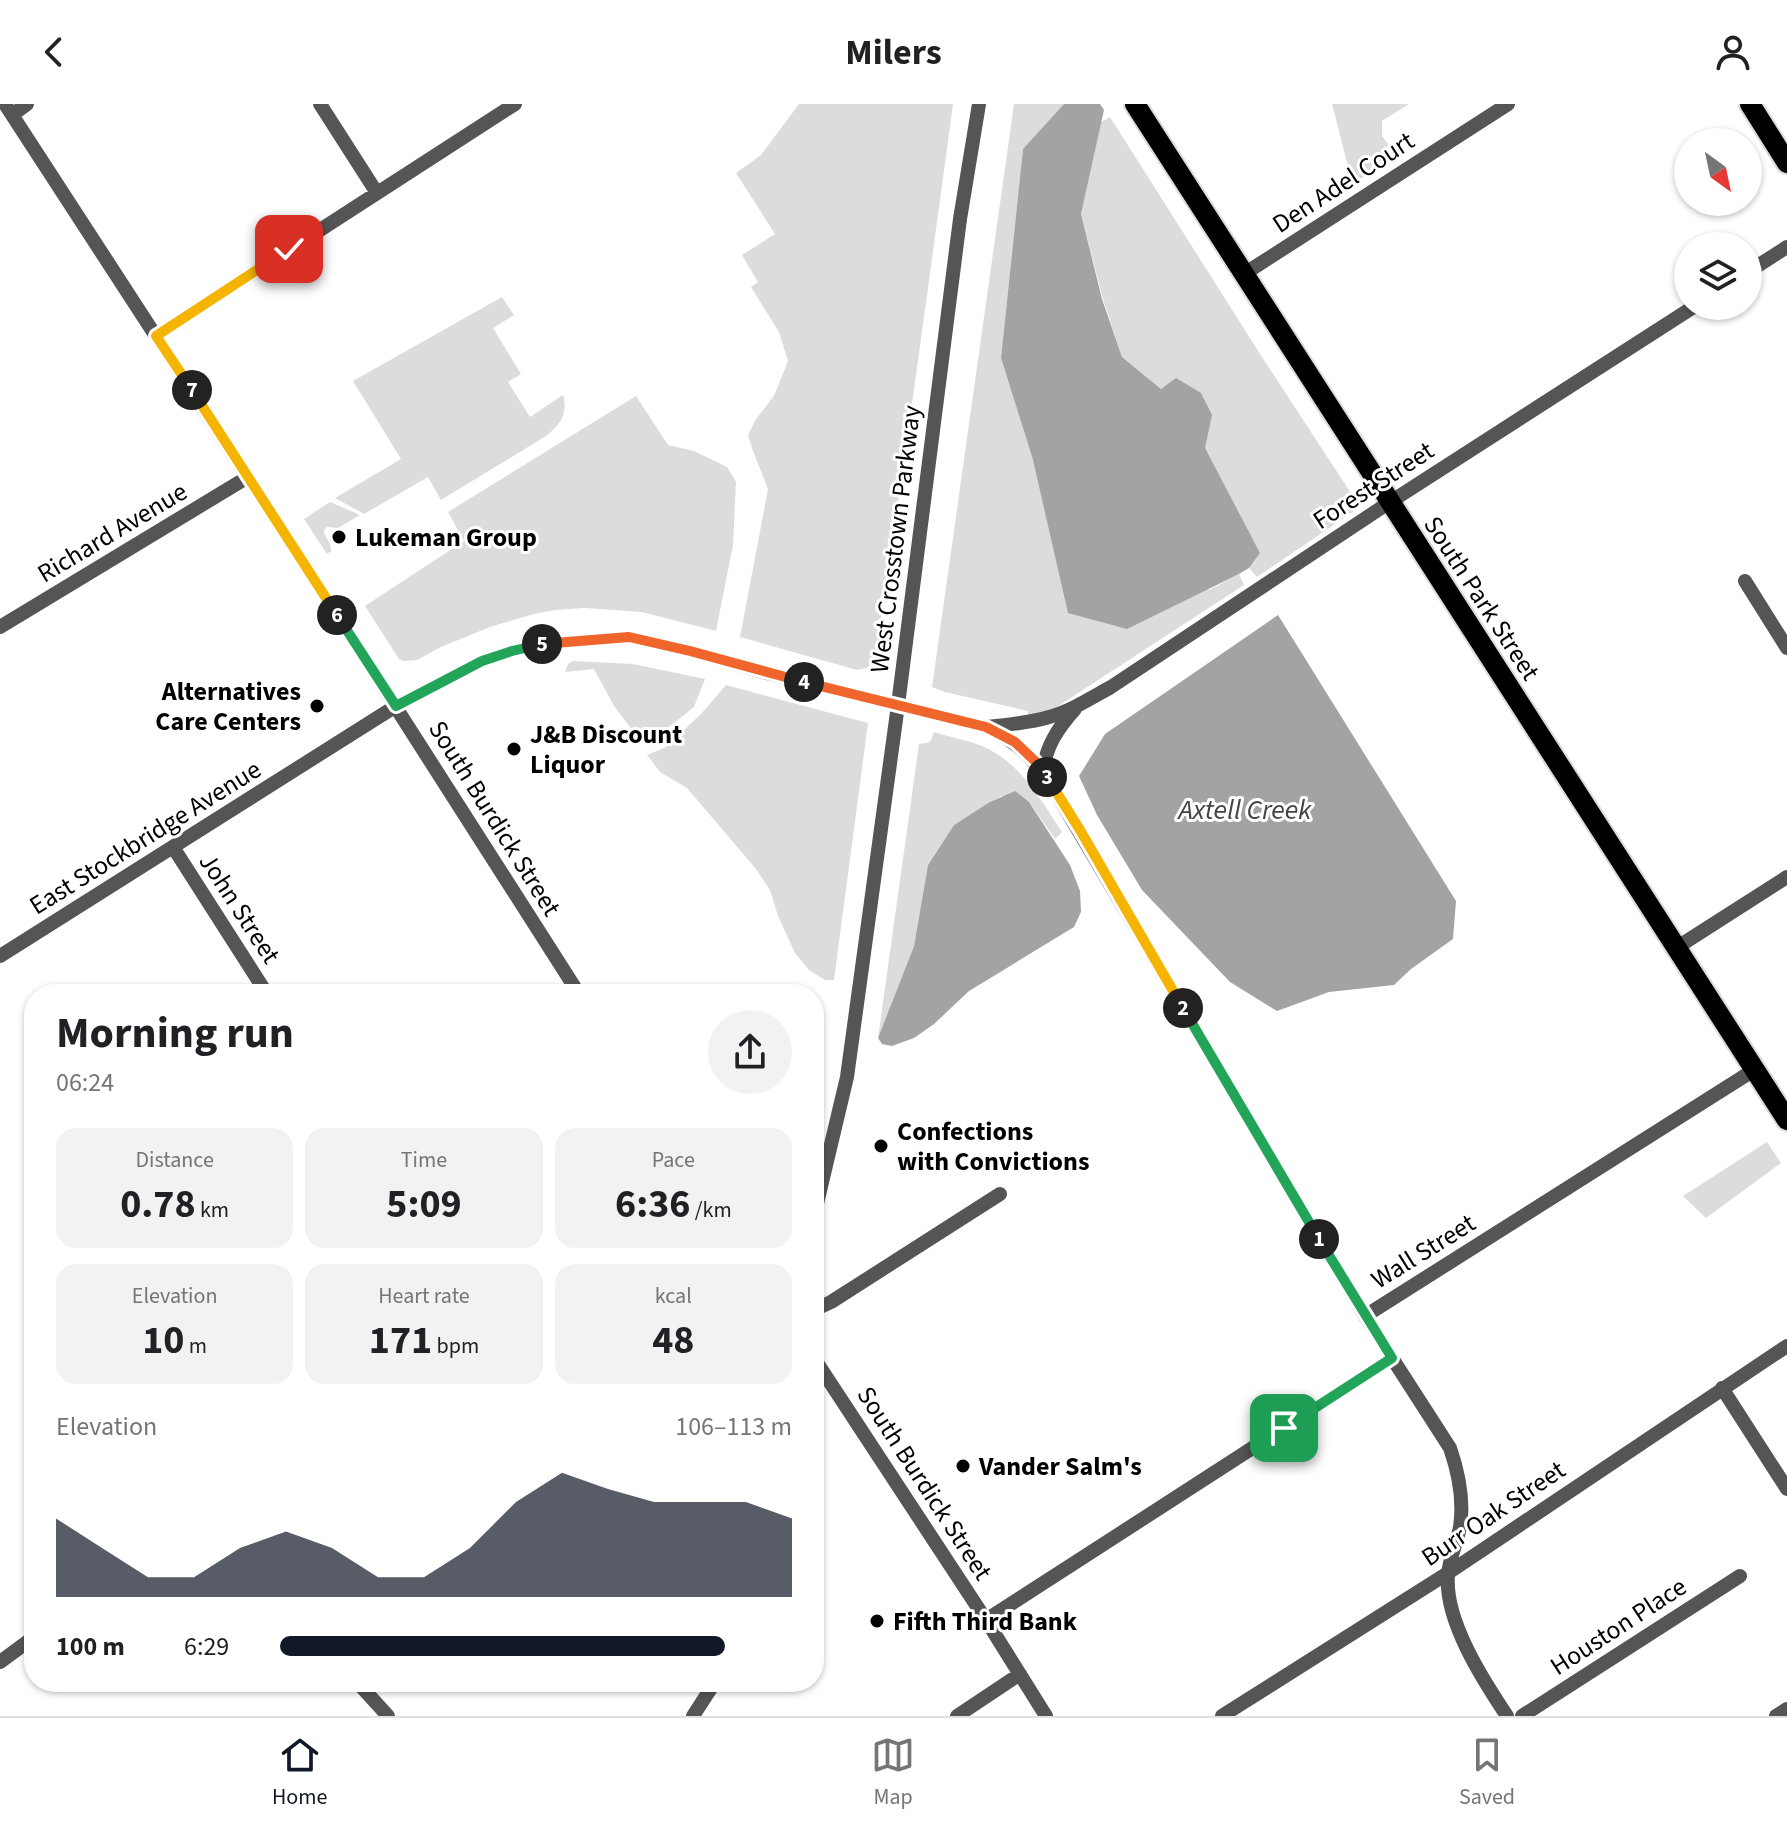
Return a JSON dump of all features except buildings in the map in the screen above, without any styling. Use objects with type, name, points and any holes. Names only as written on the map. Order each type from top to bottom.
[{"type":"main road","name":"South Park Street","points":[[1135,104],[1787,1120]]},
{"type":"main road","points":[[1750,104],[1787,163]]},
{"type":"street","points":[[9,109],[27,104]]},
{"type":"street","points":[[320,104],[377,193]]},
{"type":"street","points":[[156,336],[515,104]]},
{"type":"street","name":"West Crosstown Parkway","points":[[824,1174],[847,1077],[960,219],[979,104]]},
{"type":"street","name":"Den Adel Court","points":[[1244,274],[1508,104]]},
{"type":"street","name":"South Burdick Street","points":[[9,109],[573,984]]},
{"type":"street","points":[[1762,263],[1787,247]]},
{"type":"street","name":"Forest Street","points":[[986,727],[1039,720],[1078,706],[1111,687],[1390,502],[1674,319]]},
{"type":"street","name":"Richard Avenue","points":[[0,627],[248,477]]},
{"type":"street","points":[[1745,581],[1787,648]]},
{"type":"street","name":"East Stockbridge Avenue","points":[[0,956],[396,706],[482,661],[512,651],[549,643],[629,637],[986,727]]},
{"type":"street","name":"Forest Street","points":[[1043,771],[1054,736],[1078,706]]},
{"type":"street","points":[[986,727],[1015,742],[1043,771],[1365,1316]]},
{"type":"street","name":"John Street","points":[[173,847],[261,984]]},
{"type":"street","points":[[1676,948],[1787,877]]},
{"type":"street","name":"Wall Street","points":[[1448,1573],[1460,1528],[1461,1495],[1457,1467],[1450,1448],[1365,1316],[1754,1070]]},
{"type":"street","points":[[824,1305],[1000,1194]]},
{"type":"street","name":"Burr Oak Street","points":[[1222,1716],[1448,1573],[1787,1346]]},
{"type":"street","points":[[986,1620],[1392,1358]]},
{"type":"street","name":"South Burdick Street","points":[[824,1373],[1046,1716]]},
{"type":"street","points":[[1722,1388],[1787,1489]]},
{"type":"street","points":[[1448,1573],[1448,1593],[1456,1621],[1480,1675],[1507,1716]]},
{"type":"street","name":"Houston Place","points":[[1522,1716],[1740,1576]]},
{"type":"street","points":[[0,1662],[24,1644]]},
{"type":"street","points":[[957,1716],[1020,1674]]},
{"type":"street","points":[[366,1692],[388,1716]]},
{"type":"street","points":[[693,1716],[709,1692]]},
{"type":"street","points":[[1776,1716],[1787,1709]]},
{"type":"shaded area","points":[[799,104],[953,104],[875,659],[867,668],[857,670],[740,637],[768,489],[748,435],[774,396],[788,361],[779,332],[751,287],[758,282],[742,255],[775,234],[736,173],[761,155]]},
{"type":"shaded area","points":[[1014,104],[1064,104],[1023,150],[1001,358],[1033,460],[1209,590],[1239,574],[1244,585],[1049,712],[1028,717],[1028,711],[932,687]]},
{"type":"shaded area","points":[[1332,104],[1409,104],[1382,121],[1382,136],[1399,159],[1360,179],[1349,170]]},
{"type":"shaded area","points":[[1110,117],[1360,507],[1257,577],[1249,568],[1260,553],[1161,389],[1122,357],[1103,299],[1081,214],[1101,122]]},
{"type":"shaded area","points":[[502,297],[514,315],[493,328],[521,374],[508,382],[530,417],[563,395],[564,413],[556,427],[441,500],[428,477],[364,514],[335,498],[401,459],[353,381]]},
{"type":"shaded area","points":[[636,396],[668,445],[694,451],[727,467],[736,482],[733,545],[716,631],[642,612],[585,608],[555,610],[490,627],[417,660],[399,659],[365,606],[464,541],[448,512]]},
{"type":"shaded area","points":[[330,502],[360,515],[338,528],[327,527],[324,530],[331,547],[327,554],[304,519]]},
{"type":"shaded area","points":[[573,661],[633,664],[705,679],[694,707],[659,735],[633,731],[614,706],[594,669],[565,672]]},
{"type":"shaded area","points":[[726,685],[868,723],[834,980],[825,980],[809,970],[795,953],[770,890],[756,869],[687,788],[660,772],[647,755],[666,747]]},
{"type":"shaded area","points":[[934,732],[982,746],[1008,762],[1028,783],[1062,832],[1055,839],[1029,802],[1001,796],[954,825],[928,865],[914,946],[878,1038],[919,744],[930,742]]},
{"type":"shaded area","points":[[1767,1142],[1781,1163],[1706,1218],[1683,1196]]},
{"type":"water","points":[[1064,104],[1100,104],[1104,110],[1081,214],[1102,299],[1122,357],[1161,389],[1176,378],[1201,393],[1212,415],[1205,448],[1260,553],[1249,568],[1239,574],[1127,629],[1068,613],[1033,460],[1001,358],[1023,149]]},
{"type":"water","name":"Axtell Creek","points":[[1278,615],[1456,901],[1453,939],[1394,985],[1329,992],[1277,1011],[1230,982],[1142,890],[1097,815],[1079,776],[1105,734]]},
{"type":"water","points":[[1015,791],[1029,802],[1070,865],[1080,891],[1081,912],[1074,927],[969,991],[914,1038],[892,1046],[882,1044],[878,1038],[914,946],[928,865],[954,825],[990,802]]},
{"type":"place","name":"Lukeman Group","points":[[339,537]]},
{"type":"place","name":"Alternatives Care Centers","points":[[317,706]]},
{"type":"place","name":"J&B Discount Liquor","points":[[514,749]]},
{"type":"place","name":"Confections with Convictions","points":[[881,1146]]},
{"type":"place","name":"Vander Salm's","points":[[963,1466]]},
{"type":"place","name":"Fifth Third Bank","points":[[877,1621]]},
{"type":"route","points":[[289,249],[156,336],[396,706],[482,661],[512,651],[549,643],[629,637],[986,727],[1015,742],[1035,761],[1080,830],[1252,1126],[1392,1358],[1284,1428]]}]
